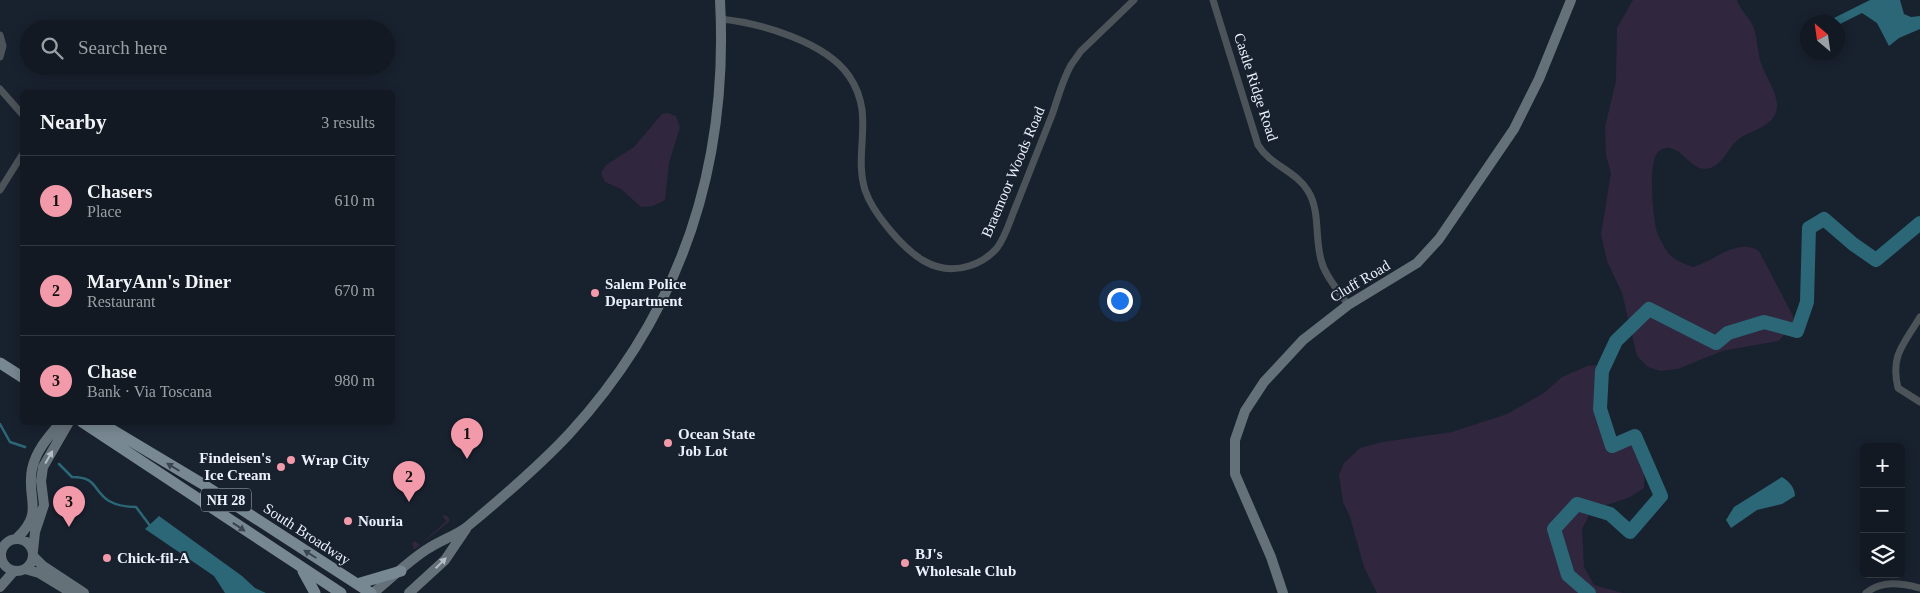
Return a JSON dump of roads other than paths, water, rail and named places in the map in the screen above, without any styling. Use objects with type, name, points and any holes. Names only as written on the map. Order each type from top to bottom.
[{"type":"main road","points":[[0,363],[20,376]]},
{"type":"main road","name":"South Broadway","points":[[86,425],[302,570],[341,593]]},
{"type":"main road","name":"South Broadway","points":[[104,425],[201,483],[372,593]]},
{"type":"main road","points":[[302,570],[315,593]]},
{"type":"main road","points":[[357,584],[401,571]]},
{"type":"street","points":[[409,593],[445,560],[466,528],[568,434],[622,369],[665,293],[690,236],[701,201],[712,151],[720,89],[720,0]]},
{"type":"street","name":"Braemoor Woods Road","points":[[721,18],[754,25],[806,44],[824,52],[841,66],[855,85],[863,108],[862,175],[866,193],[874,211],[914,255],[936,267],[955,269],[975,264],[996,248],[1032,166],[1071,65],[1081,51],[1134,0]]},
{"type":"street","name":"Castle Ridge Road","points":[[1213,0],[1258,145],[1265,155],[1300,181],[1308,192],[1314,207],[1322,264],[1348,305]]},
{"type":"street","name":"Cluff Road","points":[[1283,593],[1268,549],[1238,486],[1233,462],[1235,440],[1249,404],[1277,366],[1303,340],[1348,305],[1405,272],[1428,253],[1514,129],[1539,79],[1571,0]]},
{"type":"street","points":[[0,35],[3,46],[0,57]]},
{"type":"street","points":[[0,89],[20,112]]},
{"type":"street","points":[[0,190],[20,157]]},
{"type":"street","points":[[1920,317],[1895,361],[1898,388],[1920,402]]},
{"type":"street","points":[[0,574],[3,546],[17,538],[31,522],[35,511],[31,479],[35,460],[49,436],[58,425]]},
{"type":"street","points":[[0,587],[32,561],[35,532],[44,505],[41,481],[43,466],[67,425]]},
{"type":"street","points":[[372,593],[428,548],[466,528]]},
{"type":"street","points":[[17,538],[27,542],[43,566],[84,593]]},
{"type":"street","points":[[2,561],[9,569],[39,573],[72,593]]},
{"type":"street","points":[[1866,593],[1878,585],[1885,584],[1920,588]]},
{"type":"water","points":[[1870,0],[1900,0],[1904,14],[1911,17],[1920,16],[1920,29],[1899,38],[1889,46],[1877,23],[1862,13],[1845,22],[1845,15],[1840,15]]},
{"type":"water","points":[[1782,477],[1791,485],[1795,496],[1782,504],[1757,510],[1731,528],[1726,520],[1734,507]]},
{"type":"water","points":[[159,516],[242,576],[255,588],[266,593],[225,593],[214,576],[145,529]]},
{"type":"waterway","points":[[1589,593],[1568,575],[1554,529],[1577,504],[1610,514],[1630,532],[1661,496],[1635,436],[1612,446],[1600,409],[1602,371],[1616,341],[1649,309],[1716,343],[1728,333],[1764,322],[1797,331],[1807,302],[1809,228],[1824,219],[1853,244],[1876,260],[1920,223]]},
{"type":"waterway","points":[[0,424],[10,442],[25,447]]},
{"type":"waterway","points":[[59,464],[72,477],[86,479],[91,482],[109,501],[122,506],[136,507],[151,527]]},
{"type":"place","name":"Salem Police Department","points":[[595,293]]},
{"type":"place","name":"Ocean State Job Lot","points":[[668,443]]},
{"type":"place","name":"Chasers","points":[[467,459]]},
{"type":"place","name":"Wrap City","points":[[291,460]]},
{"type":"place","name":"Findeisen's Ice Cream","points":[[281,467]]},
{"type":"place","name":"MaryAnn's Diner","points":[[409,502]]},
{"type":"place","name":"Nouria","points":[[348,521]]},
{"type":"place","name":"Chase","points":[[69,527]]},
{"type":"place","name":"Chick-fil-A","points":[[107,558]]},
{"type":"place","name":"BJ's Wholesale Club","points":[[905,563]]}]
